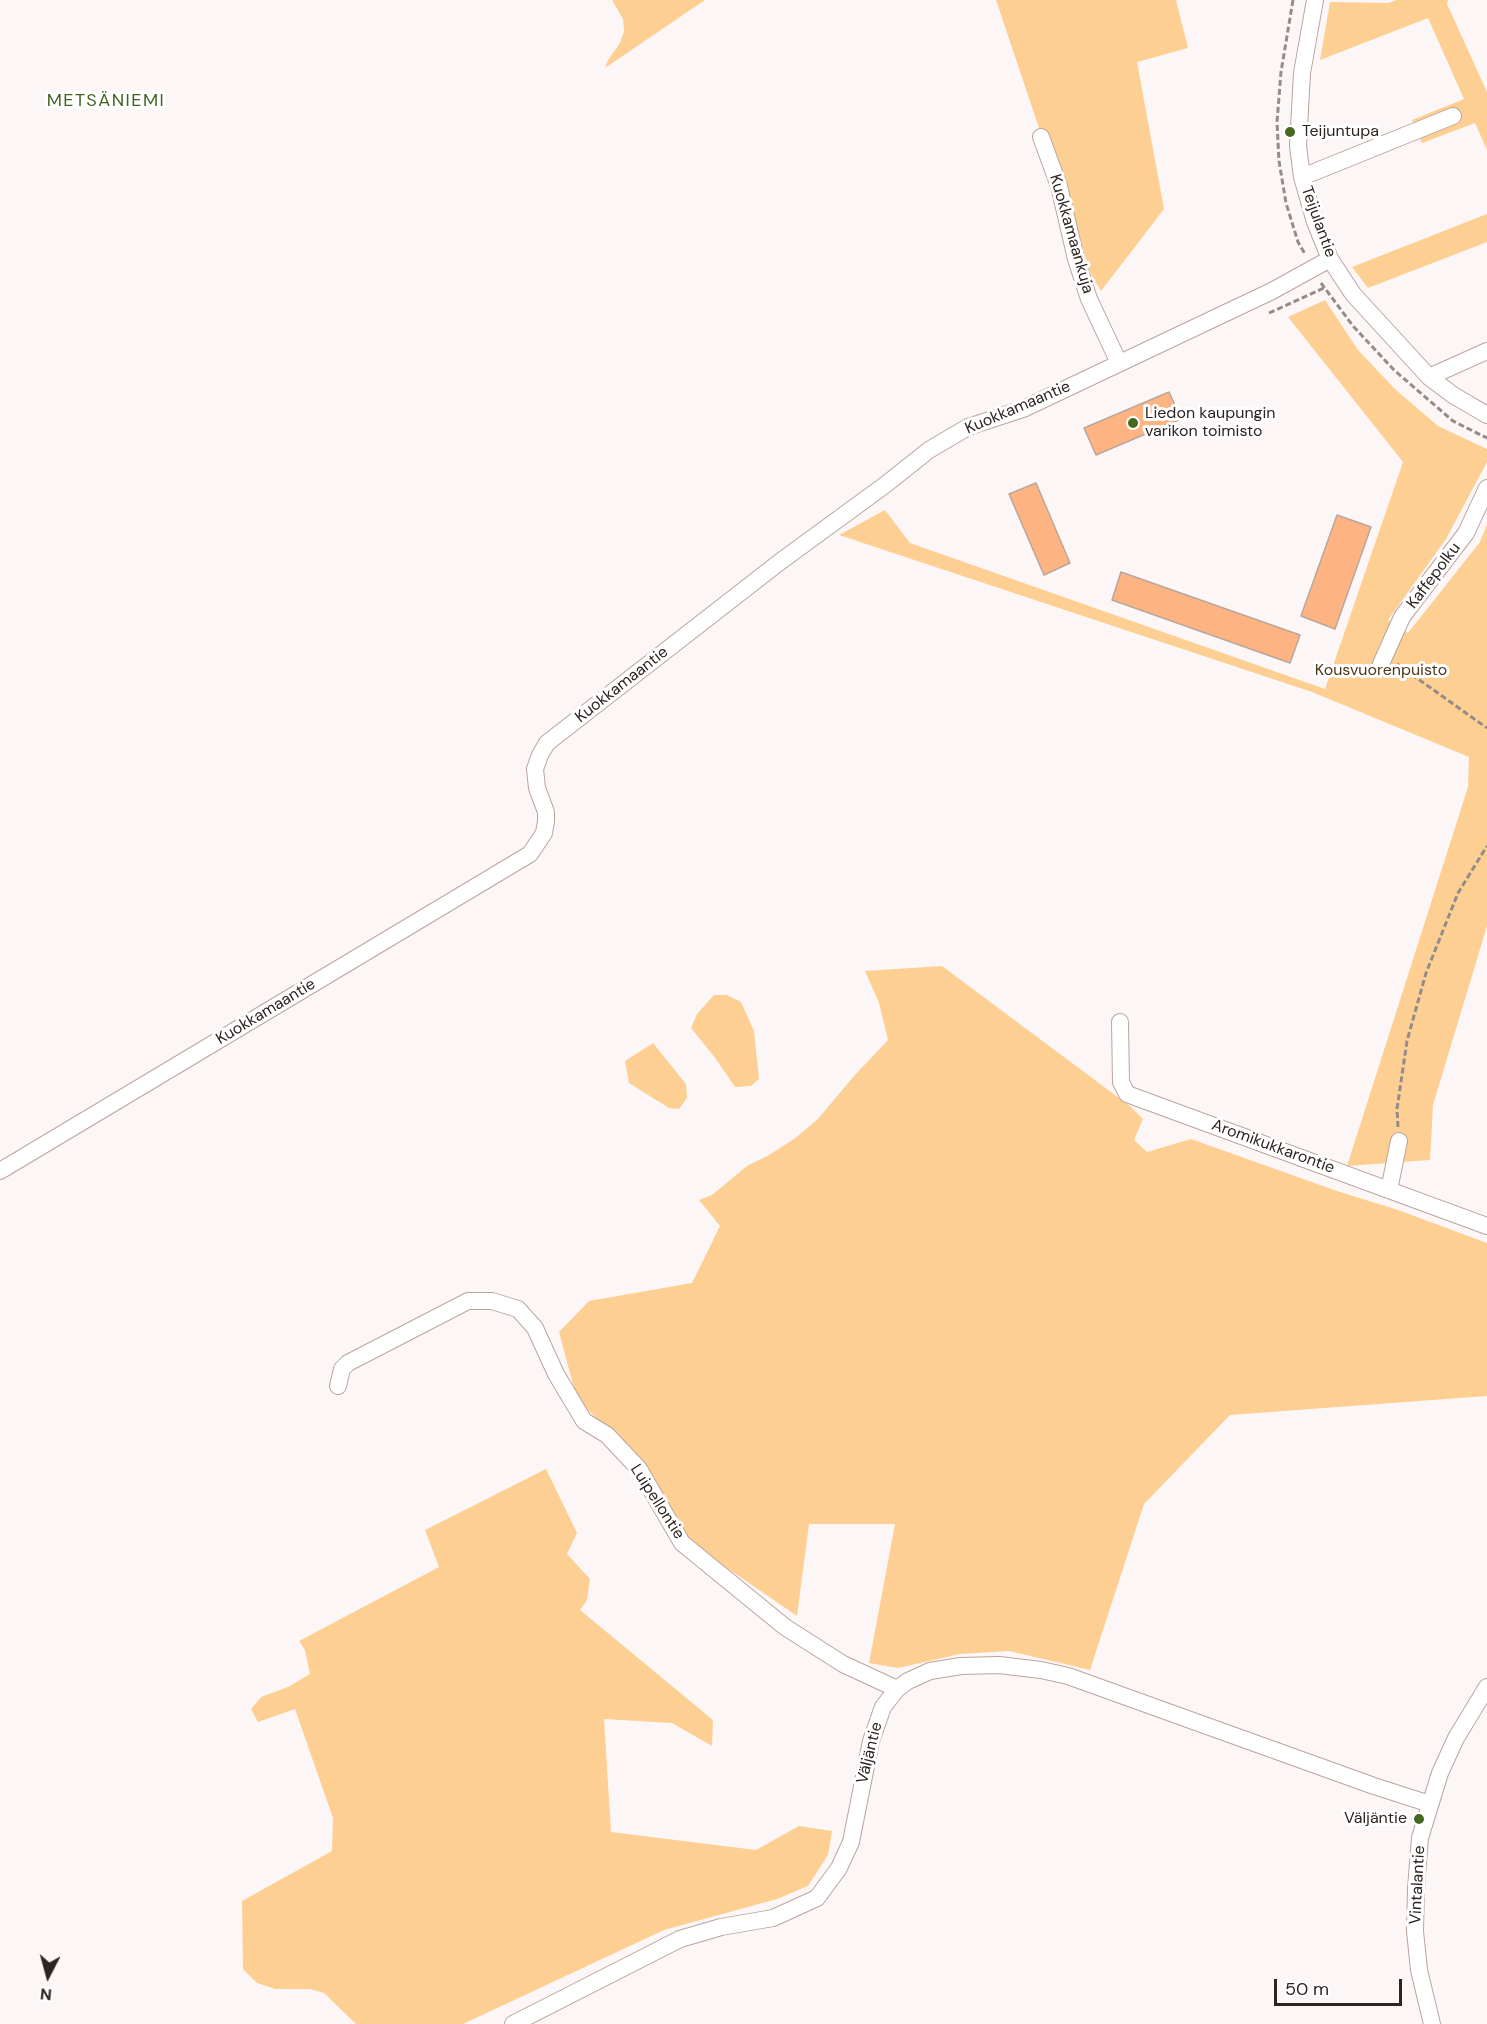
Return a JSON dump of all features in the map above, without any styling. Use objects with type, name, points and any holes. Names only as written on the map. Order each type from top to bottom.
[{"type":"street","name":"Teijulantie","points":[[1315,0],[1302,73],[1298,146],[1302,177],[1315,222],[1330,259],[1353,294],[1429,377],[1453,395],[1487,415]]},
{"type":"street","points":[[1302,177],[1453,116]]},
{"type":"street","name":"Kuokkamaankuja","points":[[1041,137],[1059,186],[1076,259],[1089,299],[1119,363]]},
{"type":"street","name":"Kuokkamaantie","points":[[0,1171],[530,854],[544,833],[546,812],[537,788],[535,770],[547,743],[781,561],[929,450],[968,427],[1023,409],[1272,291],[1330,259]]},
{"type":"street","points":[[1429,377],[1487,351]]},
{"type":"street","name":"Kaffepolku","points":[[1382,664],[1402,617],[1466,533],[1487,488]]},
{"type":"street","name":"Aromikukkarontie","points":[[1120,1022],[1121,1082],[1127,1094],[1487,1226]]},
{"type":"street","points":[[1389,1190],[1399,1141]]},
{"type":"street","name":"Luipellontie","points":[[338,1386],[342,1369],[348,1363],[468,1301],[492,1301],[518,1309],[535,1328],[556,1374],[584,1421],[607,1435],[639,1469],[682,1543],[784,1627],[843,1664],[897,1689]]},
{"type":"street","name":"Väljäntie","points":[[513,2024],[680,1939],[721,1927],[773,1918],[817,1899],[839,1868],[851,1842],[871,1741],[883,1707],[897,1689],[930,1671],[961,1666],[999,1665],[1041,1670],[1077,1679],[1430,1804]]},
{"type":"street","name":"Vintalantie","points":[[1432,2024],[1419,1970],[1415,1931],[1420,1838],[1440,1773],[1456,1738],[1487,1687]]},
{"type":"path","points":[[1388,648],[1394,662],[1487,728]]},
{"type":"path","points":[[1399,1141],[1397,1109],[1407,1041],[1426,973],[1458,893],[1487,846]]},
{"type":"green space","points":[[612,0],[705,0],[605,68],[620,43],[624,31],[623,19]]},
{"type":"green space","points":[[996,0],[1176,0],[1188,48],[1137,62],[1164,209],[1101,291],[1090,273],[1068,195],[1043,140]]},
{"type":"green space","points":[[1397,0],[1448,0],[1447,4],[1487,92],[1487,150],[1475,123],[1422,143],[1412,120],[1464,99],[1428,18],[1320,60],[1330,2],[1388,3]]},
{"type":"green space","points":[[1487,214],[1487,242],[1368,288],[1352,267]]},
{"type":"green space","name":"Kousvuorenpuisto","points":[[1325,300],[1358,350],[1396,390],[1438,426],[1487,449],[1487,462],[1446,539],[1388,620],[1408,633],[1480,542],[1487,524],[1487,926],[1433,1105],[1430,1160],[1347,1166],[1468,787],[1469,757],[1312,692],[839,535],[885,510],[910,543],[1325,689],[1403,462],[1288,317]]},
{"type":"green space","points":[[942,966],[1131,1107],[1143,1119],[1134,1140],[1147,1152],[1191,1139],[1487,1243],[1487,1396],[1230,1415],[1144,1504],[1090,1670],[1009,1651],[960,1654],[898,1668],[869,1663],[895,1524],[809,1524],[797,1616],[689,1542],[643,1465],[577,1399],[559,1332],[589,1301],[692,1283],[720,1226],[699,1200],[712,1195],[747,1166],[794,1139],[817,1120],[888,1040],[879,1003],[865,971]]},
{"type":"green space","points":[[714,995],[727,995],[741,1002],[754,1031],[759,1079],[751,1086],[735,1087],[691,1028],[697,1014]]},
{"type":"green space","points":[[653,1043],[686,1084],[687,1098],[679,1109],[669,1108],[629,1083],[625,1061]]},
{"type":"green space","points":[[546,1469],[577,1533],[567,1554],[590,1579],[587,1600],[580,1610],[713,1720],[712,1746],[672,1723],[604,1719],[611,1832],[756,1850],[799,1826],[832,1831],[828,1855],[808,1886],[777,1899],[664,1930],[463,2024],[356,2024],[324,1993],[310,1989],[275,1989],[257,1983],[243,1969],[242,1901],[332,1851],[333,1818],[295,1709],[258,1722],[251,1709],[261,1697],[288,1687],[310,1674],[305,1650],[299,1641],[439,1567],[425,1530]]},
{"type":"building","name":"Liedon kaupungin varikon toimisto","points":[[1169,392],[1181,419],[1096,455],[1084,428]]},
{"type":"building","points":[[1036,483],[1070,563],[1044,575],[1009,494]]},
{"type":"building","points":[[1337,515],[1371,527],[1335,629],[1301,616]]},
{"type":"building","points":[[1121,572],[1300,635],[1290,663],[1112,600]]},
{"type":"place","name":"Teijuntupa","points":[[1290,132]]},
{"type":"place","name":"Liedon kaupungin varikon toimisto","points":[[1133,423]]},
{"type":"place","name":"Väljäntie","points":[[1419,1819]]},
{"type":"district","name":"METSÄNIEMI","points":[[106,101]]}]
